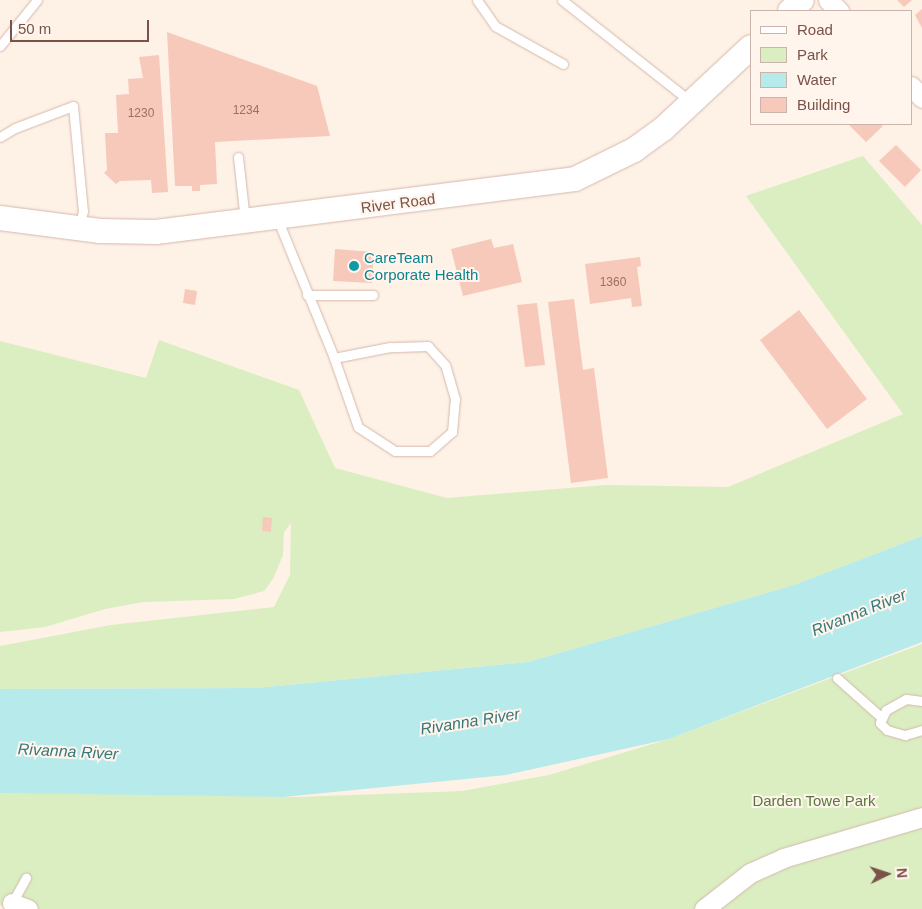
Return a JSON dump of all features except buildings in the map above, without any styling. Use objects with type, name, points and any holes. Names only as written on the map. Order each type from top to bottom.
[{"type":"street","points":[[791,10],[802,0]]},
{"type":"street","points":[[828,0],[838,10]]},
{"type":"street","name":"River Road","points":[[0,218],[79,229],[156,232],[575,179],[634,150],[691,102],[750,48]]},
{"type":"street","points":[[912,87],[922,98]]},
{"type":"street","points":[[704,909],[750,873],[783,858],[922,818]]},
{"type":"lane","points":[[0,46],[37,0]]},
{"type":"lane","points":[[477,0],[496,26],[564,64]]},
{"type":"lane","points":[[562,0],[691,102]]},
{"type":"lane","points":[[0,137],[15,128],[73,106],[83,211],[79,229]]},
{"type":"lane","points":[[238,157],[245,221]]},
{"type":"lane","points":[[277,218],[334,358],[358,427],[395,450],[430,451],[452,432],[456,399],[445,365],[428,346],[390,347],[334,358]]},
{"type":"lane","points":[[307,295],[373,295]]},
{"type":"lane","points":[[837,678],[882,718]]},
{"type":"lane","points":[[922,701],[906,699],[886,710],[880,723],[887,730],[905,735],[922,730]]},
{"type":"lane","points":[[20,906],[26,878]]},
{"type":"green space","points":[[863,156],[922,225],[922,536],[794,585],[528,662],[256,688],[0,689],[0,646],[111,625],[274,607],[290,575],[291,523],[284,532],[283,555],[273,579],[264,591],[234,599],[143,602],[105,609],[45,627],[0,632],[0,341],[146,378],[159,340],[299,390],[335,468],[447,498],[606,485],[728,487],[903,414],[746,196]]},
{"type":"green space","name":"Darden Towe Park","points":[[922,644],[922,909],[12,909],[0,905],[0,792],[298,797],[462,791],[549,775],[669,739]]},
{"type":"water","name":"Rivanna River","points":[[922,536],[922,642],[669,739],[506,775],[283,797],[0,793],[0,689],[256,688],[528,662],[794,585]]},
{"type":"place","name":"CareTeam Corporate Health","points":[[354,266]]}]
